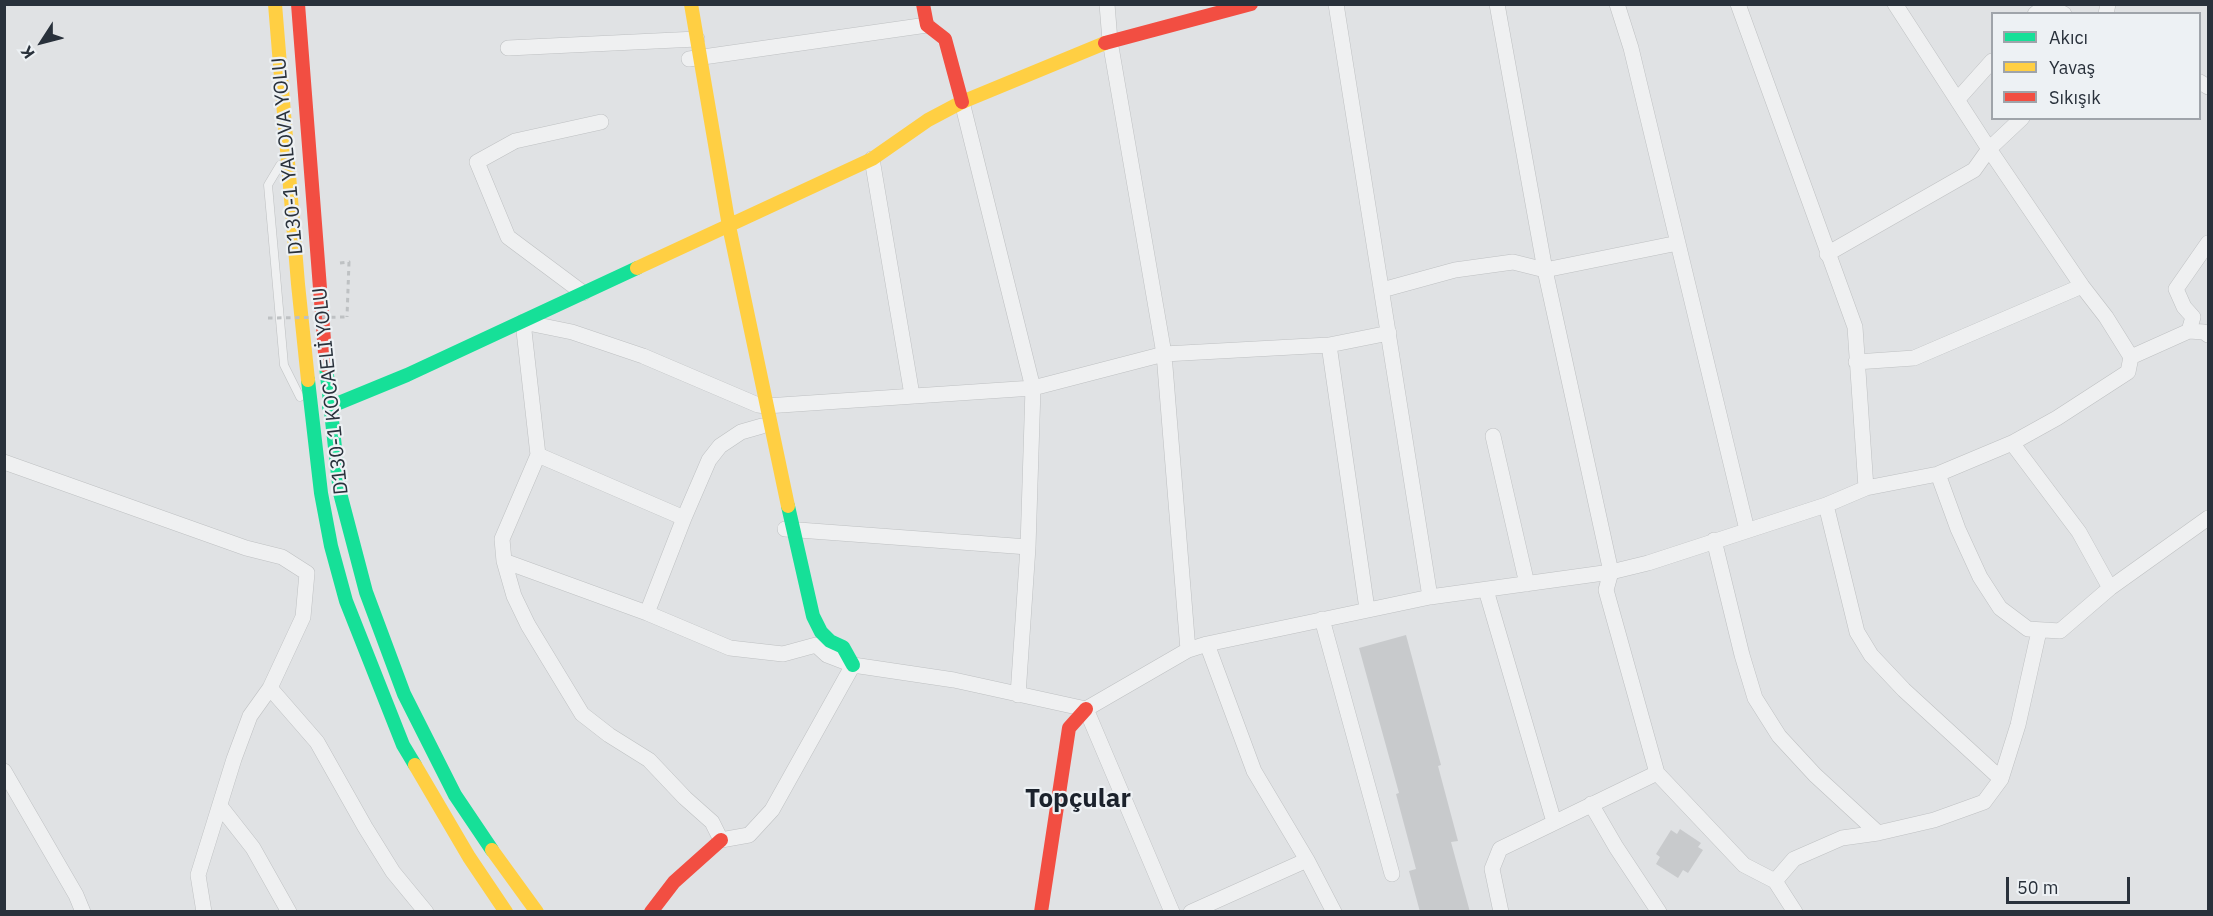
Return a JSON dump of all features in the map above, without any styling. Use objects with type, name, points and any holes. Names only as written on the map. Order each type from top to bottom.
[{"type":"main road","name":"D130-1 YALOVA YOLU","points":[[276,4],[312,423],[321,493],[332,546],[346,601],[403,745],[469,857],[506,912]]},
{"type":"main road","name":"D130-1 KOCAELİ YOLU","points":[[298,4],[329,407],[340,493],[366,592],[404,694],[455,795],[510,878],[537,912]]},
{"type":"main road","points":[[679,4],[691,40],[724,228],[788,529],[804,623],[816,645]]},
{"type":"main road","points":[[691,4],[691,40]]},
{"type":"main road","points":[[923,4],[927,25],[945,39],[962,102]]},
{"type":"main road","points":[[329,407],[407,375],[872,159],[927,120],[962,102],[1110,41],[1251,4]]},
{"type":"main road","points":[[762,406],[762,426],[813,616],[821,632],[830,641],[843,647],[853,665]]},
{"type":"main road","points":[[1041,912],[1069,728],[1086,709]]},
{"type":"main road","points":[[651,912],[674,882],[721,840]]},
{"type":"street","points":[[1107,4],[1110,41],[1164,354],[1188,651]]},
{"type":"street","points":[[1336,4],[1430,597]]},
{"type":"street","points":[[1497,4],[1545,270],[1611,573],[1606,590],[1657,773],[1744,865],[1775,881],[1795,912]]},
{"type":"street","points":[[1617,4],[1631,48],[1747,530]]},
{"type":"street","points":[[1738,4],[1855,327],[1866,488]]},
{"type":"street","points":[[504,561],[647,613],[730,648],[783,654],[816,645],[827,655],[853,665],[954,680],[1086,709],[1188,651],[1206,644],[1430,597],[1611,573],[1826,505],[1866,488],[1938,474],[2012,443],[2057,418],[2128,372],[2131,357],[2106,317],[2082,286],[1989,149],[1895,4]]},
{"type":"street","points":[[2037,12],[2046,5],[2060,12]]},
{"type":"street","points":[[694,58],[927,25]]},
{"type":"street","points":[[508,48],[691,40]]},
{"type":"street","points":[[1958,99],[1991,61]]},
{"type":"street","points":[[962,102],[1033,388],[1028,547],[1018,695]]},
{"type":"street","points":[[1827,254],[1974,170],[1989,149],[2020,120]]},
{"type":"street","points":[[583,293],[508,237],[477,162],[515,141],[602,122]]},
{"type":"street","points":[[872,159],[912,395]]},
{"type":"street","points":[[1382,290],[1455,270],[1513,262],[1545,270],[1678,243]]},
{"type":"street","points":[[2189,331],[2193,317],[2184,307],[2176,289],[2208,243]]},
{"type":"street","points":[[1856,362],[1914,358],[2082,286]]},
{"type":"street","points":[[853,665],[772,810],[749,835],[721,840],[712,822],[685,798],[649,760],[609,735],[582,714],[528,625],[514,596],[504,561],[502,539],[538,455],[523,322],[572,332],[643,356],[762,406],[1033,388],[1164,354],[1329,345],[1389,333]]},
{"type":"street","points":[[2131,357],[2189,331],[2204,332],[2208,335]]},
{"type":"street","points":[[1329,345],[1367,609]]},
{"type":"street","points":[[647,613],[684,518],[710,460],[720,446],[741,432],[762,426]]},
{"type":"street","points":[[1493,436],[1527,584]]},
{"type":"street","points":[[2012,443],[2079,532],[2110,588]]},
{"type":"street","points":[[538,455],[684,518]]},
{"type":"street","points":[[4,462],[246,548],[282,557],[307,573],[303,616],[270,688],[250,716],[198,875],[204,912]]},
{"type":"street","points":[[1938,474],[1958,529],[1980,577],[2000,608],[2028,629],[2039,631],[2060,631],[2110,588],[2208,518]]},
{"type":"street","points":[[1826,505],[1857,632],[1871,655],[1904,690],[2001,779]]},
{"type":"street","points":[[788,529],[1028,547]]},
{"type":"street","points":[[1714,540],[1755,698],[1779,736],[1815,775],[1878,833]]},
{"type":"street","points":[[1486,590],[1554,822]]},
{"type":"street","points":[[1322,619],[1392,874]]},
{"type":"street","points":[[1775,881],[1794,859],[1842,838],[1878,833],[1934,820],[1984,802],[2001,779],[2018,725],[2039,631]]},
{"type":"street","points":[[1206,644],[1254,771],[1307,860],[1334,912]]},
{"type":"street","points":[[270,688],[317,742],[388,863],[426,912]]},
{"type":"street","points":[[1086,709],[1172,912]]},
{"type":"street","points":[[4,771],[83,912]]},
{"type":"street","points":[[1501,912],[1492,869],[1500,849],[1657,773]]},
{"type":"street","points":[[1591,804],[1659,912]]},
{"type":"street","points":[[219,806],[253,848],[289,912]]},
{"type":"street","points":[[1191,912],[1307,860]]},
{"type":"lane","points":[[287,153],[268,185],[284,365],[312,423]]},
{"type":"path","points":[[268,318],[347,317],[349,262]]},
{"type":"building","points":[[1406,635],[1441,765],[1438,766],[1458,841],[1451,842],[1470,912],[1420,912],[1409,871],[1416,869],[1396,794],[1399,793],[1359,648]]},
{"type":"building","points":[[1680,829],[1701,843],[1698,847],[1703,850],[1688,873],[1683,870],[1678,878],[1656,864],[1660,857],[1656,854],[1671,830],[1677,834]]},
{"type":"traffic: fast","points":[[329,407],[407,375],[637,268]]},
{"type":"traffic: fast","points":[[326,366],[340,493],[366,592],[404,694],[455,795],[492,850]]},
{"type":"traffic: fast","points":[[308,380],[321,493],[331,546],[346,601],[403,745],[415,765]]},
{"type":"traffic: fast","points":[[788,506],[813,616],[821,632],[830,641],[843,647],[853,665]]},
{"type":"traffic: slow","points":[[275,4],[308,380]]},
{"type":"traffic: slow","points":[[691,4],[729,226],[788,506]]},
{"type":"traffic: slow","points":[[637,268],[872,159],[928,120],[962,102],[1105,43]]},
{"type":"traffic: slow","points":[[415,765],[469,857],[506,912]]},
{"type":"traffic: slow","points":[[492,850],[537,912]]},
{"type":"traffic: jam","points":[[298,4],[326,366]]},
{"type":"traffic: jam","points":[[923,4],[927,25],[945,39],[962,102]]},
{"type":"traffic: jam","points":[[1105,43],[1251,4]]},
{"type":"traffic: jam","points":[[1041,912],[1069,728],[1086,709]]},
{"type":"traffic: jam","points":[[651,912],[674,882],[721,840]]},
{"type":"district","name":"Topçular","points":[[1078,799]]}]
